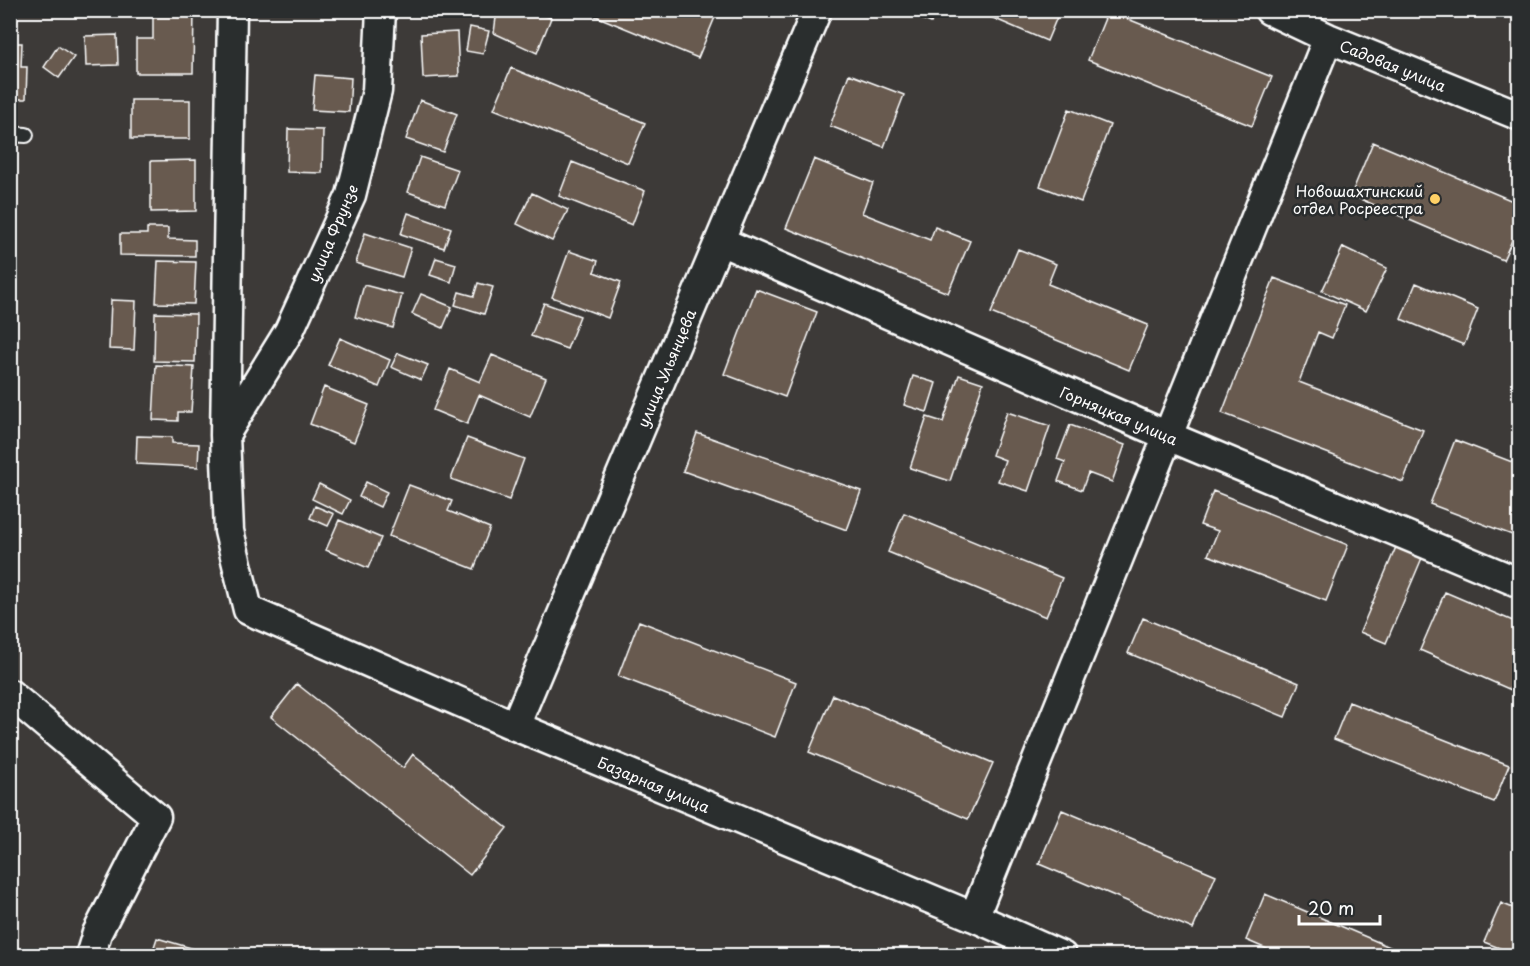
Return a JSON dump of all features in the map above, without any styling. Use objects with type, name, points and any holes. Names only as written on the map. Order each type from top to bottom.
[{"type":"street","points":[[225,435],[232,10]]},
{"type":"street","name":"улица Фрунзе","points":[[225,435],[289,331],[351,195],[377,91],[381,10]]},
{"type":"street","name":"улица Ульянцева","points":[[515,726],[817,10]]},
{"type":"street","name":"Садовая улица","points":[[1269,10],[1328,38],[1520,116]]},
{"type":"street","points":[[974,917],[1328,38]]},
{"type":"street","name":"Горняцкая улица","points":[[720,241],[1168,436],[1520,584]]},
{"type":"street","name":"Базарная улица","points":[[225,435],[228,531],[248,610],[515,726],[974,917],[1062,956]]},
{"type":"street","points":[[10,694],[156,817],[97,933],[90,956]]},
{"type":"lane","points":[[10,134],[26,135]]},
{"type":"building","points":[[153,10],[194,10],[193,73],[136,73],[136,39],[153,39]]},
{"type":"building","points":[[497,10],[530,10],[551,18],[537,53],[494,33]]},
{"type":"building","points":[[581,10],[718,10],[698,58]]},
{"type":"building","points":[[899,10],[936,10],[931,23]]},
{"type":"building","points":[[974,10],[1060,10],[1047,41]]},
{"type":"building","points":[[1108,11],[1272,77],[1252,126],[1088,60]]},
{"type":"building","points":[[470,27],[489,31],[483,54],[466,51]]},
{"type":"building","points":[[457,32],[459,76],[423,78],[421,34]]},
{"type":"building","points":[[117,35],[118,65],[86,66],[85,36]]},
{"type":"building","points":[[10,43],[22,43],[21,67],[27,67],[26,99],[10,99]]},
{"type":"building","points":[[58,46],[74,57],[59,78],[44,67]]},
{"type":"building","points":[[511,68],[645,123],[628,163],[494,109]]},
{"type":"building","points":[[849,74],[904,95],[884,147],[830,126]]},
{"type":"building","points":[[315,75],[351,78],[349,112],[312,110]]},
{"type":"building","points":[[131,100],[190,100],[190,139],[131,139]]},
{"type":"building","points":[[420,100],[457,114],[443,152],[406,139]]},
{"type":"building","points":[[1069,109],[1110,125],[1081,202],[1040,186]]},
{"type":"building","points":[[288,129],[323,130],[322,173],[287,172]]},
{"type":"building","name":"Новошахтинский отдел Росреестра","points":[[1373,142],[1520,204],[1520,223],[1503,260],[1351,195]]},
{"type":"building","points":[[420,157],[458,170],[445,205],[408,192]]},
{"type":"building","points":[[814,159],[873,183],[862,213],[930,240],[935,227],[970,241],[948,293],[786,228]]},
{"type":"building","points":[[196,160],[196,211],[151,212],[151,161]]},
{"type":"building","points":[[572,162],[645,191],[632,225],[559,196]]},
{"type":"building","points":[[532,193],[568,210],[552,241],[517,224]]},
{"type":"building","points":[[408,213],[451,228],[444,248],[401,234]]},
{"type":"building","points":[[147,228],[168,228],[168,239],[195,240],[195,256],[120,255],[120,234],[147,234]]},
{"type":"building","points":[[365,233],[411,248],[402,277],[356,263]]},
{"type":"building","points":[[1343,247],[1387,268],[1366,311],[1322,291]]},
{"type":"building","points":[[1018,249],[1056,264],[1048,284],[1148,325],[1129,370],[991,313]]},
{"type":"building","points":[[569,251],[598,261],[594,272],[621,282],[608,318],[552,297]]},
{"type":"building","points":[[436,258],[456,264],[451,282],[430,275]]},
{"type":"building","points":[[158,261],[196,262],[194,304],[156,303]]},
{"type":"building","points":[[1274,278],[1345,305],[1332,338],[1318,332],[1299,382],[1423,430],[1403,482],[1222,413]]},
{"type":"building","points":[[478,283],[493,287],[484,314],[455,305],[459,292],[474,296]]},
{"type":"building","points":[[1416,283],[1478,309],[1464,345],[1401,319]]},
{"type":"building","points":[[364,285],[402,295],[393,328],[355,317]]},
{"type":"building","points":[[756,289],[817,312],[785,397],[724,374]]},
{"type":"building","points":[[421,294],[452,307],[443,328],[412,314]]},
{"type":"building","points":[[111,300],[136,301],[134,350],[109,349]]},
{"type":"building","points":[[544,303],[580,316],[567,349],[531,336]]},
{"type":"building","points":[[155,313],[196,314],[195,362],[154,361]]},
{"type":"building","points":[[340,338],[390,360],[379,387],[328,365]]},
{"type":"building","points":[[398,353],[428,365],[421,380],[391,367]]},
{"type":"building","points":[[492,355],[546,378],[530,417],[479,395],[467,424],[433,410],[450,369],[480,382]]},
{"type":"building","points":[[156,365],[194,367],[191,412],[178,412],[178,421],[153,420]]},
{"type":"building","points":[[959,375],[983,383],[950,481],[910,468],[927,417],[943,422]]},
{"type":"building","points":[[913,376],[936,383],[927,412],[904,405]]},
{"type":"building","points":[[324,387],[369,405],[354,442],[310,424]]},
{"type":"building","points":[[1007,412],[1050,426],[1028,491],[998,481],[1005,460],[992,455]]},
{"type":"building","points":[[1070,425],[1125,445],[1112,482],[1088,473],[1082,490],[1058,481],[1065,462],[1057,459]]},
{"type":"building","points":[[697,433],[861,491],[847,530],[683,471]]},
{"type":"building","points":[[137,436],[172,437],[172,443],[199,444],[198,467],[136,464]]},
{"type":"building","points":[[467,438],[524,459],[509,500],[451,479]]},
{"type":"building","points":[[1455,440],[1520,465],[1520,538],[1430,504]]},
{"type":"building","points":[[366,482],[387,492],[380,507],[359,497]]},
{"type":"building","points":[[319,484],[350,500],[343,514],[312,499]]},
{"type":"building","points":[[409,485],[452,501],[448,511],[490,528],[474,569],[389,536]]},
{"type":"building","points":[[1213,491],[1348,545],[1326,601],[1208,555],[1218,531],[1200,525]]},
{"type":"building","points":[[315,506],[334,514],[328,526],[310,518]]},
{"type":"building","points":[[904,513],[1062,578],[1046,617],[888,552]]},
{"type":"building","points":[[339,520],[381,538],[368,568],[326,550]]},
{"type":"building","points":[[1396,547],[1422,558],[1386,643],[1360,632]]},
{"type":"building","points":[[1445,592],[1520,624],[1520,689],[1518,693],[1420,650]]},
{"type":"building","points":[[1143,618],[1299,683],[1285,717],[1128,653]]},
{"type":"building","points":[[639,621],[796,682],[775,737],[618,676]]},
{"type":"building","points":[[297,684],[403,768],[413,754],[507,828],[470,875],[271,717]]},
{"type":"building","points":[[833,695],[993,763],[968,819],[809,752]]},
{"type":"building","points":[[1349,702],[1509,765],[1494,802],[1334,739]]},
{"type":"building","points":[[1062,810],[1216,875],[1193,929],[1039,864]]},
{"type":"building","points":[[1265,894],[1411,956],[1283,956],[1246,940]]},
{"type":"building","points":[[1501,903],[1520,911],[1520,956],[1484,942]]},
{"type":"building","points":[[157,938],[218,956],[151,956]]},
{"type":"place","name":"Новошахтинский отдел Росреестра","points":[[1435,199]]}]
